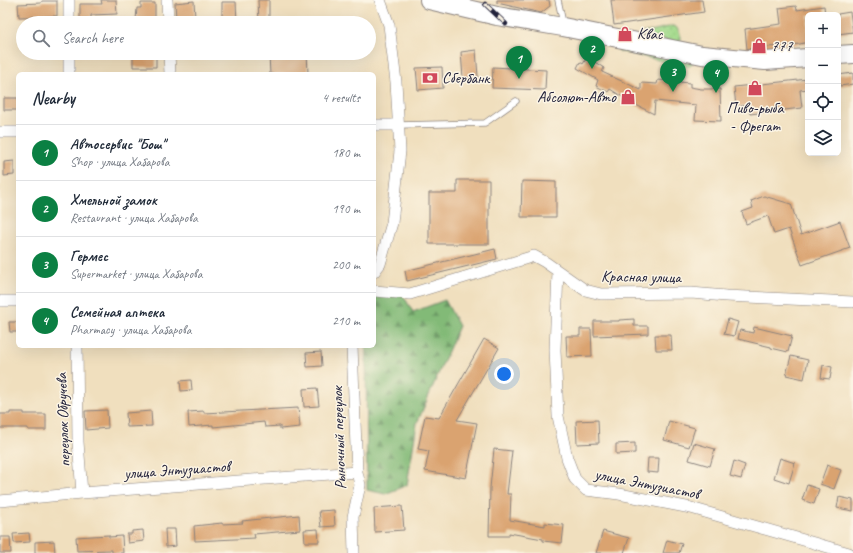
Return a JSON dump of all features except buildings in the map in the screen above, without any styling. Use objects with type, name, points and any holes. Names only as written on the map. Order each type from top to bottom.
[{"type":"main road","points":[[429,0],[497,16],[563,27],[707,56],[766,61],[805,58]]},
{"type":"main road","points":[[841,55],[853,54]]},
{"type":"street","points":[[69,0],[69,16]]},
{"type":"street","points":[[167,0],[168,16]]},
{"type":"street","points":[[376,269],[380,264],[392,223],[400,150],[396,82],[389,25],[380,0]]},
{"type":"street","points":[[69,60],[69,72]]},
{"type":"street","points":[[169,60],[170,72]]},
{"type":"street","points":[[376,125],[399,125]]},
{"type":"street","points":[[0,132],[16,132]]},
{"type":"street","name":"Красная улица","points":[[376,291],[410,294],[534,256],[585,290],[601,294],[691,293],[853,302]]},
{"type":"street","name":"улица Энтузиастов","points":[[558,271],[555,350],[558,416],[575,479],[586,490],[619,494],[691,508],[850,553]]},
{"type":"street","points":[[0,301],[16,301]]},
{"type":"street","name":"переулок Обручева","points":[[77,348],[78,442],[82,493]]},
{"type":"street","name":"Рыночный переулок","points":[[352,348],[357,472],[360,485],[354,517],[354,553]]},
{"type":"street","name":"улица Энтузиастов","points":[[0,501],[82,493],[357,472]]},
{"type":"lane","points":[[558,0],[563,27]]},
{"type":"lane","points":[[399,125],[485,123],[516,102]]},
{"type":"green space","points":[[673,26],[679,30],[680,43],[641,35],[642,33]]},
{"type":"green space","points":[[619,45],[693,61],[690,66],[681,65],[618,51]]},
{"type":"green space","points":[[376,295],[403,295],[413,312],[445,300],[459,326],[417,423],[407,485],[385,494],[367,490],[366,348],[376,348]]},
{"type":"railway","points":[[485,4],[506,24]]},
{"type":"place","name":"Квас","points":[[625,34]]},
{"type":"place","name":"777","points":[[759,46]]},
{"type":"place","name":"Хмельной замок","points":[[592,69]]},
{"type":"place","name":"Сбербанк","points":[[430,78]]},
{"type":"place","name":"Автосервис \"Бош\"","points":[[519,79]]},
{"type":"place","name":"Пиво-рыба - Фрегат","points":[[755,88]]},
{"type":"place","name":"Гермес","points":[[673,92]]},
{"type":"place","name":"Семейная аптека","points":[[716,93]]},
{"type":"place","name":"Абсолют-Авто","points":[[628,97]]}]
